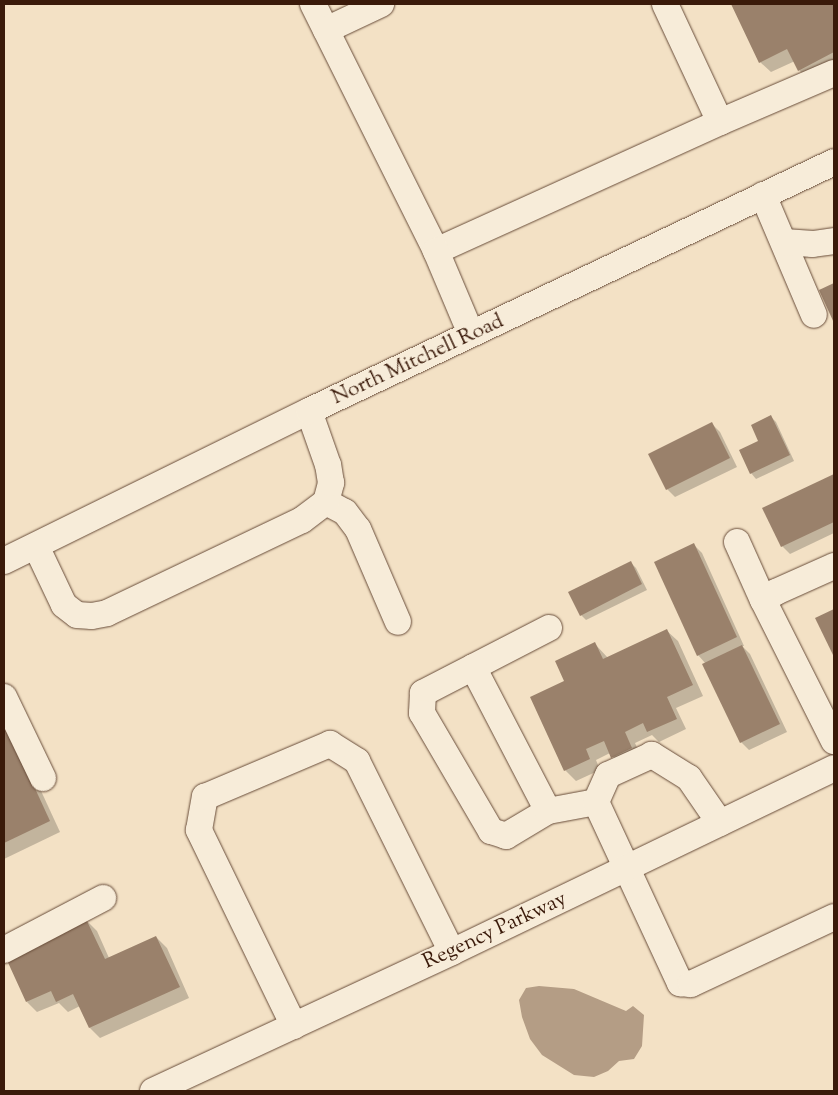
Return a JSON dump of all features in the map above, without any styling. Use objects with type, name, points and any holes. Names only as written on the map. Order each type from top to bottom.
[{"type":"street","points":[[313,4],[436,251],[472,334]]},
{"type":"street","points":[[326,30],[381,4]]},
{"type":"street","points":[[665,4],[720,122]]},
{"type":"street","points":[[436,251],[720,122],[834,73]]},
{"type":"street","name":"North Mitchell Road","points":[[4,561],[309,411],[834,162]]},
{"type":"street","points":[[764,195],[814,315]]},
{"type":"street","points":[[784,242],[813,244],[834,241]]},
{"type":"street","points":[[36,546],[64,605],[77,615],[92,616],[107,613],[302,520],[326,502],[331,483],[328,464],[309,411]]},
{"type":"street","points":[[326,502],[345,512],[358,529],[398,622]]},
{"type":"street","points":[[738,542],[763,600],[834,740]]},
{"type":"street","points":[[763,600],[776,592],[834,566]]},
{"type":"street","points":[[549,628],[423,693],[422,713],[491,831],[506,836],[548,811],[596,802]]},
{"type":"street","points":[[473,667],[548,811]]},
{"type":"street","points":[[4,697],[43,778]]},
{"type":"street","points":[[294,1026],[199,830],[205,797],[330,744],[356,761],[452,952]]},
{"type":"street","points":[[720,823],[689,778],[652,755],[608,775],[596,802],[680,984],[690,984],[834,916]]},
{"type":"street","name":"Regency Parkway","points":[[153,1091],[452,952],[834,768]]},
{"type":"street","points":[[4,950],[103,898]]},
{"type":"shaded area","points":[[539,986],[574,989],[626,1011],[633,1006],[644,1015],[642,1046],[634,1059],[619,1061],[608,1071],[594,1077],[574,1075],[542,1055],[530,1039],[522,1017],[519,1000],[526,988]]},
{"type":"building","points":[[731,4],[834,4],[834,52],[798,71],[787,49],[759,63]]},
{"type":"building","points":[[834,283],[834,323],[819,290]]},
{"type":"building","points":[[771,415],[790,455],[750,474],[739,450],[758,441],[751,425]]},
{"type":"building","points":[[712,422],[730,458],[666,490],[648,454]]},
{"type":"building","points":[[834,474],[834,522],[781,547],[762,508]]},
{"type":"building","points":[[694,543],[737,637],[697,656],[654,562]]},
{"type":"building","points":[[631,561],[642,584],[580,616],[568,592]]},
{"type":"building","points":[[834,609],[834,657],[815,618]]},
{"type":"building","points":[[667,629],[693,685],[667,697],[677,719],[647,732],[643,723],[625,732],[632,748],[611,758],[604,741],[586,749],[590,759],[564,771],[530,697],[564,681],[555,661],[595,642],[603,659]]},
{"type":"building","points":[[742,645],[780,724],[740,743],[702,664]]},
{"type":"building","points":[[4,721],[50,821],[4,843]]},
{"type":"building","points":[[86,919],[105,959],[156,936],[180,987],[89,1028],[73,994],[56,1002],[51,991],[26,1002],[5,956]]}]
